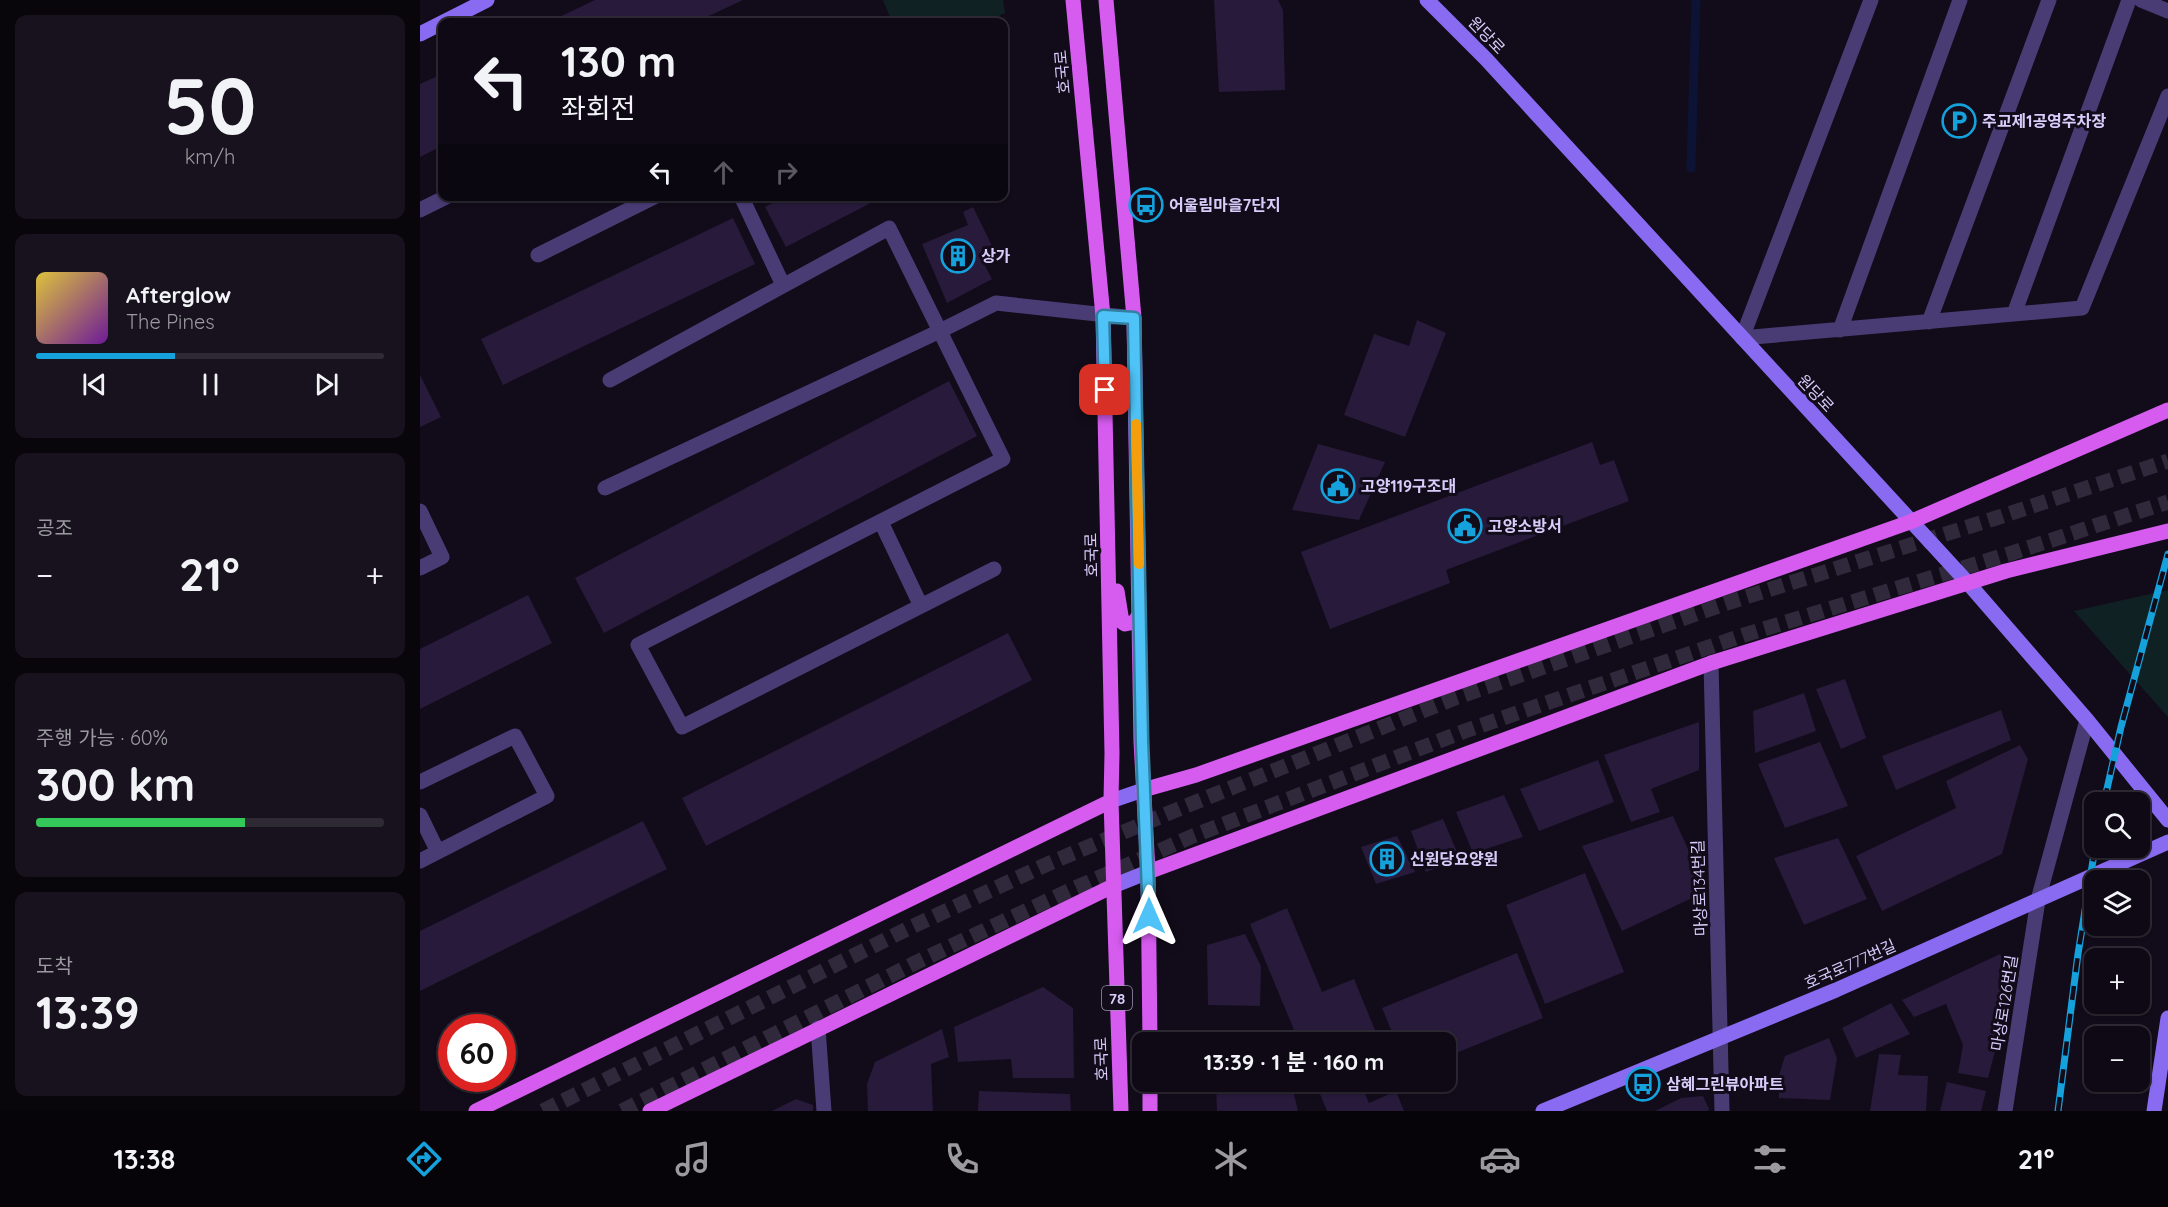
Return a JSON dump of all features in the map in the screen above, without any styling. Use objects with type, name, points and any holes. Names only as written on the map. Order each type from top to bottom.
[{"type":"main road","points":[[452,18],[488,0]]},
{"type":"main road","name":"호국로","points":[[1073,0],[1103,316],[1111,801],[1121,1111]]},
{"type":"main road","name":"78","points":[[1106,0],[1134,318],[1150,1032]]},
{"type":"main road","name":"원당로","points":[[1427,0],[1486,59],[1968,583],[2086,720],[2168,820]]},
{"type":"main road","points":[[420,34],[438,25]]},
{"type":"main road","points":[[476,1111],[1111,801],[1207,771],[1910,522],[2168,410]]},
{"type":"main road","points":[[650,1111],[1113,886],[1148,872],[1711,663],[2006,571],[2168,531]]},
{"type":"main road","points":[[1109,574],[1117,592],[1122,622],[1131,624],[1139,614]]},
{"type":"main road","name":"호국로777번길","points":[[1543,1111],[1836,990],[2168,842]]},
{"type":"main road","points":[[2154,1111],[2168,1018]]},
{"type":"main road","points":[[1150,1092],[1150,1111]]},
{"type":"street","points":[[1871,0],[1742,338],[2082,308],[2168,96]]},
{"type":"street","points":[[1840,330],[1960,0]]},
{"type":"street","points":[[1929,322],[2049,0]]},
{"type":"street","points":[[2013,315],[2128,0]]},
{"type":"street","points":[[2140,0],[2168,11]]},
{"type":"street","points":[[420,210],[438,201]]},
{"type":"street","points":[[538,255],[646,201]]},
{"type":"street","points":[[743,201],[783,285]]},
{"type":"street","points":[[610,380],[889,228],[1003,459],[638,645],[682,727],[994,569]]},
{"type":"street","points":[[605,488],[940,332],[996,303],[1134,318]]},
{"type":"street","points":[[420,511],[442,557],[420,568]]},
{"type":"street","points":[[881,522],[921,606]]},
{"type":"street","name":"마상로134번길","points":[[1711,663],[1722,1111]]},
{"type":"street","name":"마상로126번길","points":[[2005,1111],[2038,900],[2086,720]]},
{"type":"street","points":[[420,782],[515,736],[548,796],[420,861]]},
{"type":"street","points":[[420,816],[438,852]]},
{"type":"street","points":[[818,1028],[824,1111]]},
{"type":"shaded area","points":[[883,0],[1003,0],[1005,13],[994,18],[890,18]]},
{"type":"shaded area","points":[[2168,590],[2168,717],[2074,611]]},
{"type":"building","points":[[595,0],[743,0],[705,18],[557,18]]},
{"type":"building","points":[[1214,0],[1278,0],[1283,10],[1285,90],[1219,92]]},
{"type":"building","points":[[438,76],[438,148],[420,157],[420,84]]},
{"type":"building","points":[[776,201],[874,201],[786,247],[765,207]]},
{"type":"building","name":"상가","points":[[973,207],[995,252],[982,260],[992,279],[947,303],[922,244],[968,225],[963,212]]},
{"type":"building","points":[[733,218],[755,264],[503,385],[481,339]]},
{"type":"building","points":[[1417,320],[1446,333],[1405,437],[1344,415],[1374,334],[1409,346]]},
{"type":"building","points":[[420,375],[441,417],[420,427]]},
{"type":"building","points":[[949,381],[977,436],[604,633],[575,578]]},
{"type":"building","name":"고양소방서","points":[[1592,442],[1600,465],[1614,460],[1629,501],[1446,570],[1450,583],[1330,629],[1301,552]]},
{"type":"building","name":"고양119구조대","points":[[1318,444],[1385,462],[1359,520],[1292,510]]},
{"type":"building","points":[[528,595],[552,643],[420,709],[420,649]]},
{"type":"building","points":[[1008,633],[1032,680],[706,846],[682,798]]},
{"type":"building","points":[[1845,679],[1866,738],[1841,749],[1816,689]]},
{"type":"building","points":[[1804,693],[1816,731],[1755,753],[1753,711]]},
{"type":"building","points":[[2001,710],[2011,740],[1896,790],[1882,756]]},
{"type":"building","points":[[1699,722],[1699,770],[1651,789],[1660,812],[1631,822],[1604,755]]},
{"type":"building","points":[[1820,742],[1848,806],[1785,828],[1758,764]]},
{"type":"building","points":[[2020,745],[2028,759],[2002,854],[1882,911],[1856,856],[1956,808],[1946,781]]},
{"type":"building","points":[[1598,760],[1614,802],[1539,831],[1520,789]]},
{"type":"building","points":[[1504,795],[1523,837],[1473,853],[1456,812]]},
{"type":"building","points":[[1673,816],[1707,891],[1622,931],[1582,846]]},
{"type":"building","points":[[1443,819],[1460,859],[1426,872],[1411,831]]},
{"type":"building","points":[[643,821],[667,869],[420,991],[420,931]]},
{"type":"building","name":"신원당요양원","points":[[1397,836],[1415,872],[1376,884],[1361,847]]},
{"type":"building","points":[[1838,838],[1867,899],[1804,925],[1774,858]]},
{"type":"building","points":[[1585,873],[1624,972],[1545,1004],[1506,905]]},
{"type":"building","points":[[1287,908],[1322,992],[1354,979],[1376,1032],[1295,1032],[1250,924]]},
{"type":"building","points":[[1245,934],[1261,966],[1260,1006],[1208,1005],[1207,945]]},
{"type":"building","points":[[1517,953],[1543,1018],[1456,1053],[1456,1032],[1392,1032],[1382,1008]]},
{"type":"building","points":[[2000,954],[2015,975],[1988,1078],[1958,1073],[1963,1045],[1946,1004],[1914,1017],[1902,1000]]},
{"type":"building","points":[[1043,987],[1073,1008],[1074,1078],[1013,1078],[1011,1059],[958,1062],[954,1027]]},
{"type":"building","points":[[1891,1003],[1910,1034],[1856,1058],[1842,1028]]},
{"type":"building","points":[[942,1029],[949,1057],[931,1064],[933,1111],[868,1111],[867,1084],[875,1062]]},
{"type":"building","points":[[1829,1038],[1837,1058],[1830,1100],[1779,1098],[1779,1075],[1785,1056]]},
{"type":"building","points":[[1879,1054],[1901,1055],[1898,1075],[1928,1076],[1926,1111],[1870,1111]]},
{"type":"building","points":[[1947,1082],[1986,1091],[1981,1111],[1940,1111]]},
{"type":"building","points":[[979,1091],[1070,1094],[1071,1111],[978,1111]]},
{"type":"building","points":[[1216,1092],[1293,1092],[1298,1111],[1217,1111]]},
{"type":"building","points":[[1319,1092],[1364,1092],[1369,1103],[1396,1092],[1404,1111],[1327,1111]]},
{"type":"building","points":[[1703,1096],[1708,1111],[1655,1111],[1681,1098]]},
{"type":"building","points":[[796,1099],[813,1105],[813,1111],[772,1111]]},
{"type":"waterway","points":[[1691,168],[1696,0]]},
{"type":"tunnel","points":[[543,1111],[909,928],[1052,862],[1455,698],[1730,602],[2168,461]]},
{"type":"tunnel","points":[[622,1111],[917,962],[1193,836],[1465,731],[1744,635],[2012,553],[2168,502]]},
{"type":"railway","points":[[2106,792],[2121,727],[2168,554]]},
{"type":"railway","points":[[2058,1111],[2078,954],[2093,858]]},
{"type":"slow traffic","points":[[1136,424],[1139,564]]},
{"type":"place","name":"주교제1공영주차장","points":[[1959,121]]},
{"type":"place","name":"어울림마을7단지","points":[[1146,205]]},
{"type":"place","name":"상가","points":[[958,256]]},
{"type":"place","name":"고양119구조대","points":[[1338,486]]},
{"type":"place","name":"고양소방서","points":[[1465,526]]},
{"type":"place","name":"신원당요양원","points":[[1387,859]]},
{"type":"place","name":"삼혜그린뷰아파트","points":[[1643,1084]]},
{"type":"route","points":[[1105,390],[1103,316],[1134,318],[1143,790],[1149,916]]}]
